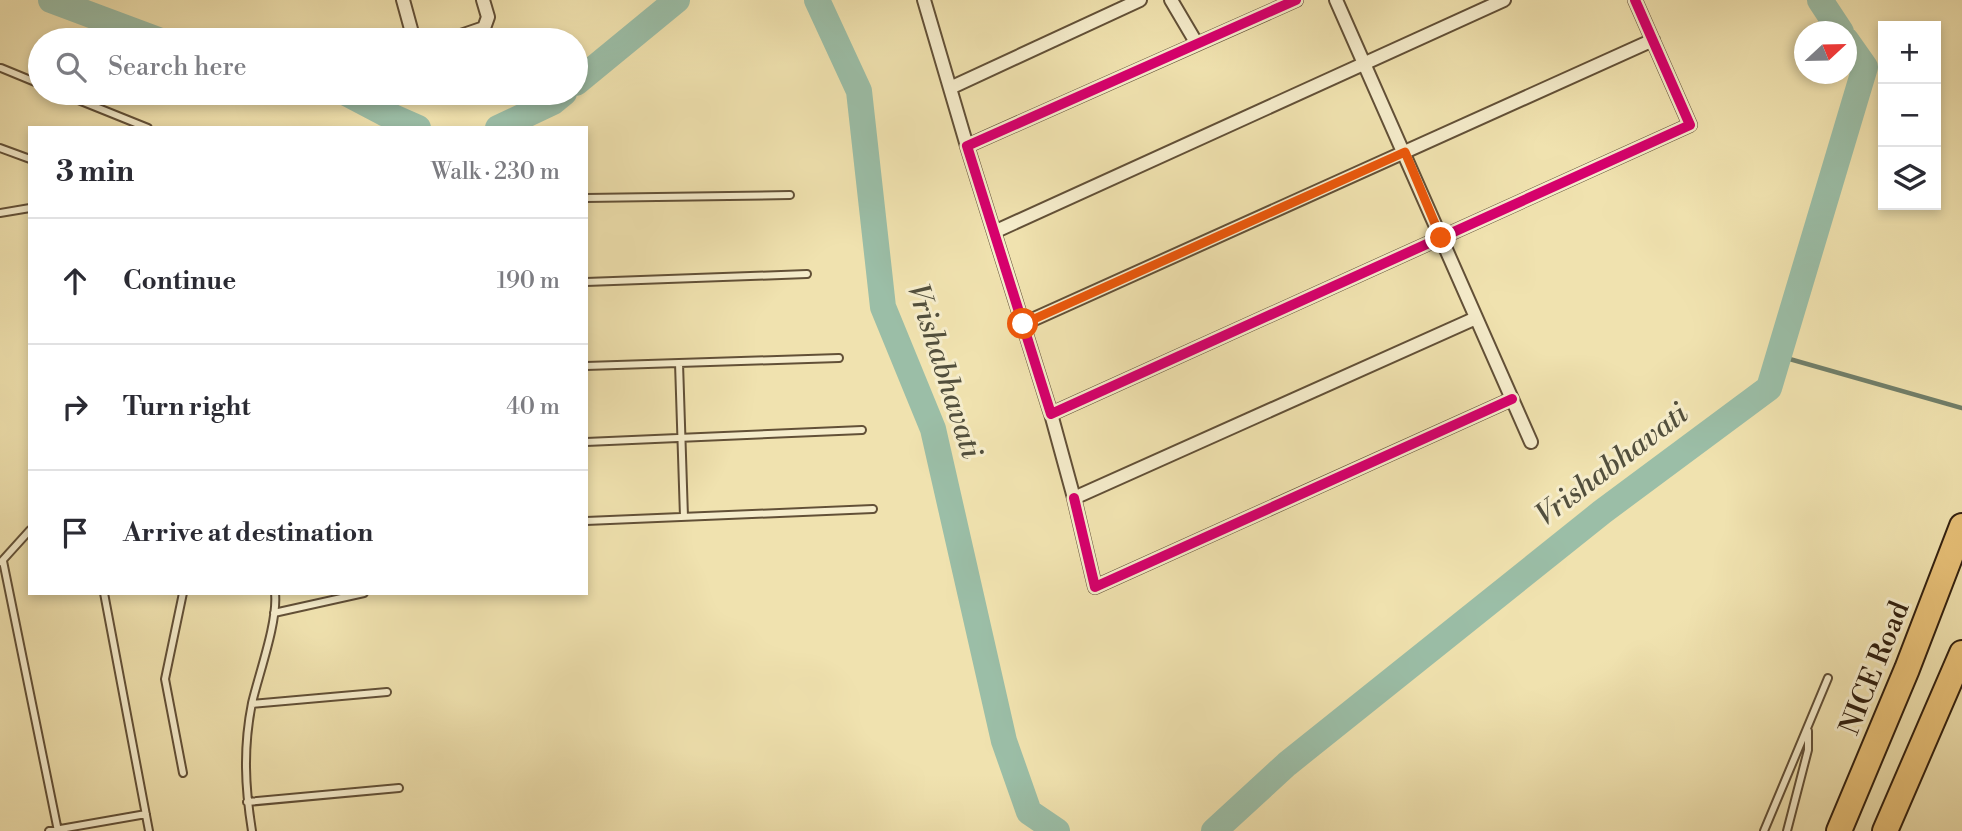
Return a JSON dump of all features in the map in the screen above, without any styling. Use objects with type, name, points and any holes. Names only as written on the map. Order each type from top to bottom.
[{"type":"highway","name":"NICE Road","points":[[1839,831],[1908,668],[1962,526]]},
{"type":"highway","points":[[1885,831],[1962,653]]},
{"type":"street","points":[[403,0],[411,28]]},
{"type":"street","points":[[483,0],[488,17],[484,28]]},
{"type":"street","points":[[924,0],[1051,414],[1094,587],[1512,399]]},
{"type":"street","points":[[950,88],[1140,0]]},
{"type":"street","points":[[1171,0],[1197,44]]},
{"type":"street","points":[[967,146],[1296,0]]},
{"type":"street","points":[[1336,0],[1531,442]]},
{"type":"street","points":[[994,232],[1364,66],[1504,0]]},
{"type":"street","points":[[1051,414],[1690,125],[1635,0]]},
{"type":"street","points":[[1023,324],[1653,40]]},
{"type":"street","points":[[1074,498],[1476,318]]},
{"type":"lane","points":[[1,68],[28,79]]},
{"type":"lane","points":[[91,105],[143,126]]},
{"type":"lane","points":[[0,148],[28,158]]},
{"type":"lane","points":[[588,198],[790,195]]},
{"type":"lane","points":[[0,213],[28,208]]},
{"type":"lane","points":[[588,282],[807,274]]},
{"type":"lane","points":[[588,366],[839,358]]},
{"type":"lane","points":[[679,363],[684,517]]},
{"type":"lane","points":[[588,442],[862,430]]},
{"type":"lane","points":[[588,521],[873,509]]},
{"type":"lane","points":[[28,532],[1,562],[58,830]]},
{"type":"lane","points":[[104,595],[149,831]]},
{"type":"lane","points":[[183,595],[165,679],[183,773]]},
{"type":"lane","points":[[252,831],[244,782],[247,732],[274,613],[275,595]]},
{"type":"lane","points":[[274,613],[355,595]]},
{"type":"lane","points":[[1764,831],[1828,678]]},
{"type":"lane","points":[[252,704],[387,692]]},
{"type":"lane","points":[[1787,831],[1808,750],[1807,728]]},
{"type":"lane","points":[[247,802],[399,788]]},
{"type":"lane","points":[[49,831],[146,814]]},
{"type":"waterway","name":"Vrishabhavati","points":[[51,0],[126,28]]},
{"type":"waterway","name":"Vrishabhavati","points":[[588,73],[677,0]]},
{"type":"waterway","name":"Vrishabhavati","points":[[817,0],[859,91],[883,307],[933,429],[1004,741],[1029,812],[1057,831]]},
{"type":"waterway","name":"Vrishabhavati","points":[[1820,0],[1834,21]]},
{"type":"waterway","name":"Vrishabhavati","points":[[1214,831],[1287,764],[1602,512],[1769,388],[1865,67],[1857,56]]},
{"type":"waterway","name":"Vrishabhavati","points":[[369,105],[413,126]]},
{"type":"waterway","name":"Vrishabhavati","points":[[502,126],[547,105]]},
{"type":"waterway","points":[[1779,356],[1962,408]]},
{"type":"cycle path","points":[[1296,0],[967,146],[1051,414],[1690,125],[1635,0]]},
{"type":"cycle path","points":[[1074,498],[1095,587],[1512,399]]},
{"type":"route","points":[[1023,324],[1405,152],[1441,238]]}]
